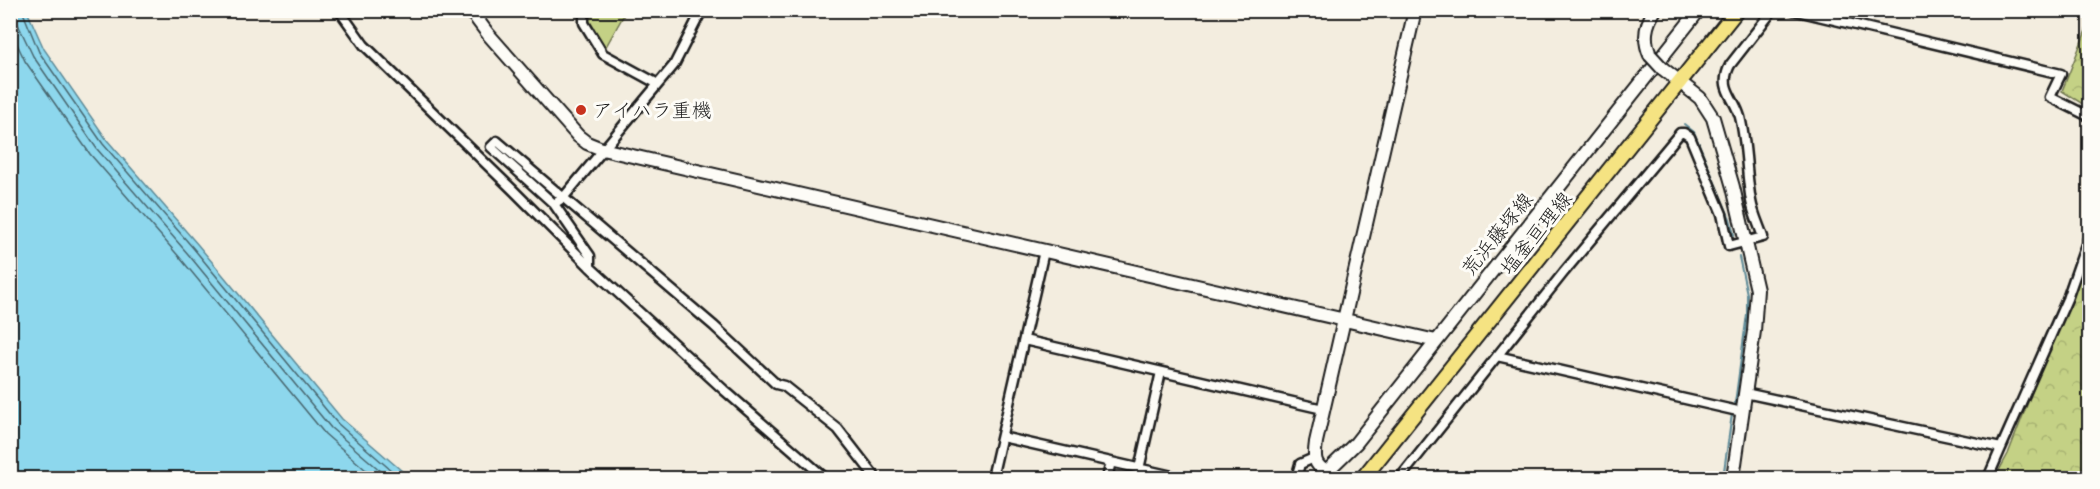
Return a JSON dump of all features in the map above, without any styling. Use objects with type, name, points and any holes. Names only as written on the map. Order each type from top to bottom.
[{"type":"main road","name":"塩釜亘理線","points":[[1363,478],[1737,10]]},
{"type":"street","points":[[339,10],[364,45],[590,267],[724,390],[825,478]]},
{"type":"street","points":[[470,10],[488,34],[578,136],[587,143],[602,149],[1436,341]]},
{"type":"street","points":[[584,10],[584,22],[603,54],[658,84]]},
{"type":"street","points":[[554,204],[562,198],[674,65],[702,10]]},
{"type":"street","points":[[1324,476],[1314,458],[1323,409],[1415,10]]},
{"type":"street","points":[[1655,10],[1649,18],[1645,32],[1646,45],[1650,55],[1662,68],[1700,98],[1713,118],[1726,159],[1756,290],[1757,307],[1733,478]]},
{"type":"street","name":"荒浜藤塚線","points":[[1324,476],[1356,443],[1699,10]]},
{"type":"street","points":[[1400,478],[1680,133],[1690,137],[1722,214],[1729,246],[1763,237],[1751,203],[1743,130],[1738,111],[1724,85],[1725,75],[1730,66],[1773,10]]},
{"type":"street","points":[[1793,10],[2061,74],[2050,97],[2090,117]]},
{"type":"street","points":[[590,267],[590,256],[554,204],[491,147],[497,141],[714,326],[776,384],[784,386],[837,429],[876,478]]},
{"type":"street","points":[[1988,478],[2067,299],[2090,233]]},
{"type":"street","points":[[992,478],[1044,251]]},
{"type":"street","points":[[1024,340],[1323,409]]},
{"type":"street","points":[[1497,356],[1743,412]]},
{"type":"street","points":[[1139,469],[1161,372]]},
{"type":"street","points":[[1745,393],[2001,448]]},
{"type":"street","points":[[1002,437],[1181,478]]},
{"type":"street","points":[[1296,478],[1300,464],[1314,458]]},
{"type":"street","points":[[1107,478],[1111,462]]},
{"type":"green space","points":[[587,11],[626,11],[604,50],[587,23]]},
{"type":"green space","points":[[2089,23],[2090,108],[2062,91]]},
{"type":"green space","points":[[2089,245],[2089,478],[1995,478],[2008,454]]},
{"type":"water","points":[[10,11],[27,11],[44,49],[107,140],[198,245],[342,419],[410,478],[11,478]]},
{"type":"waterway","points":[[1684,124],[1694,132],[1730,219],[1734,235]]},
{"type":"waterway","points":[[1735,403],[1747,314],[1747,294],[1739,257]]},
{"type":"waterway","points":[[1723,478],[1732,414]]},
{"type":"place","name":"アイハラ重機","points":[[581,110]]}]
